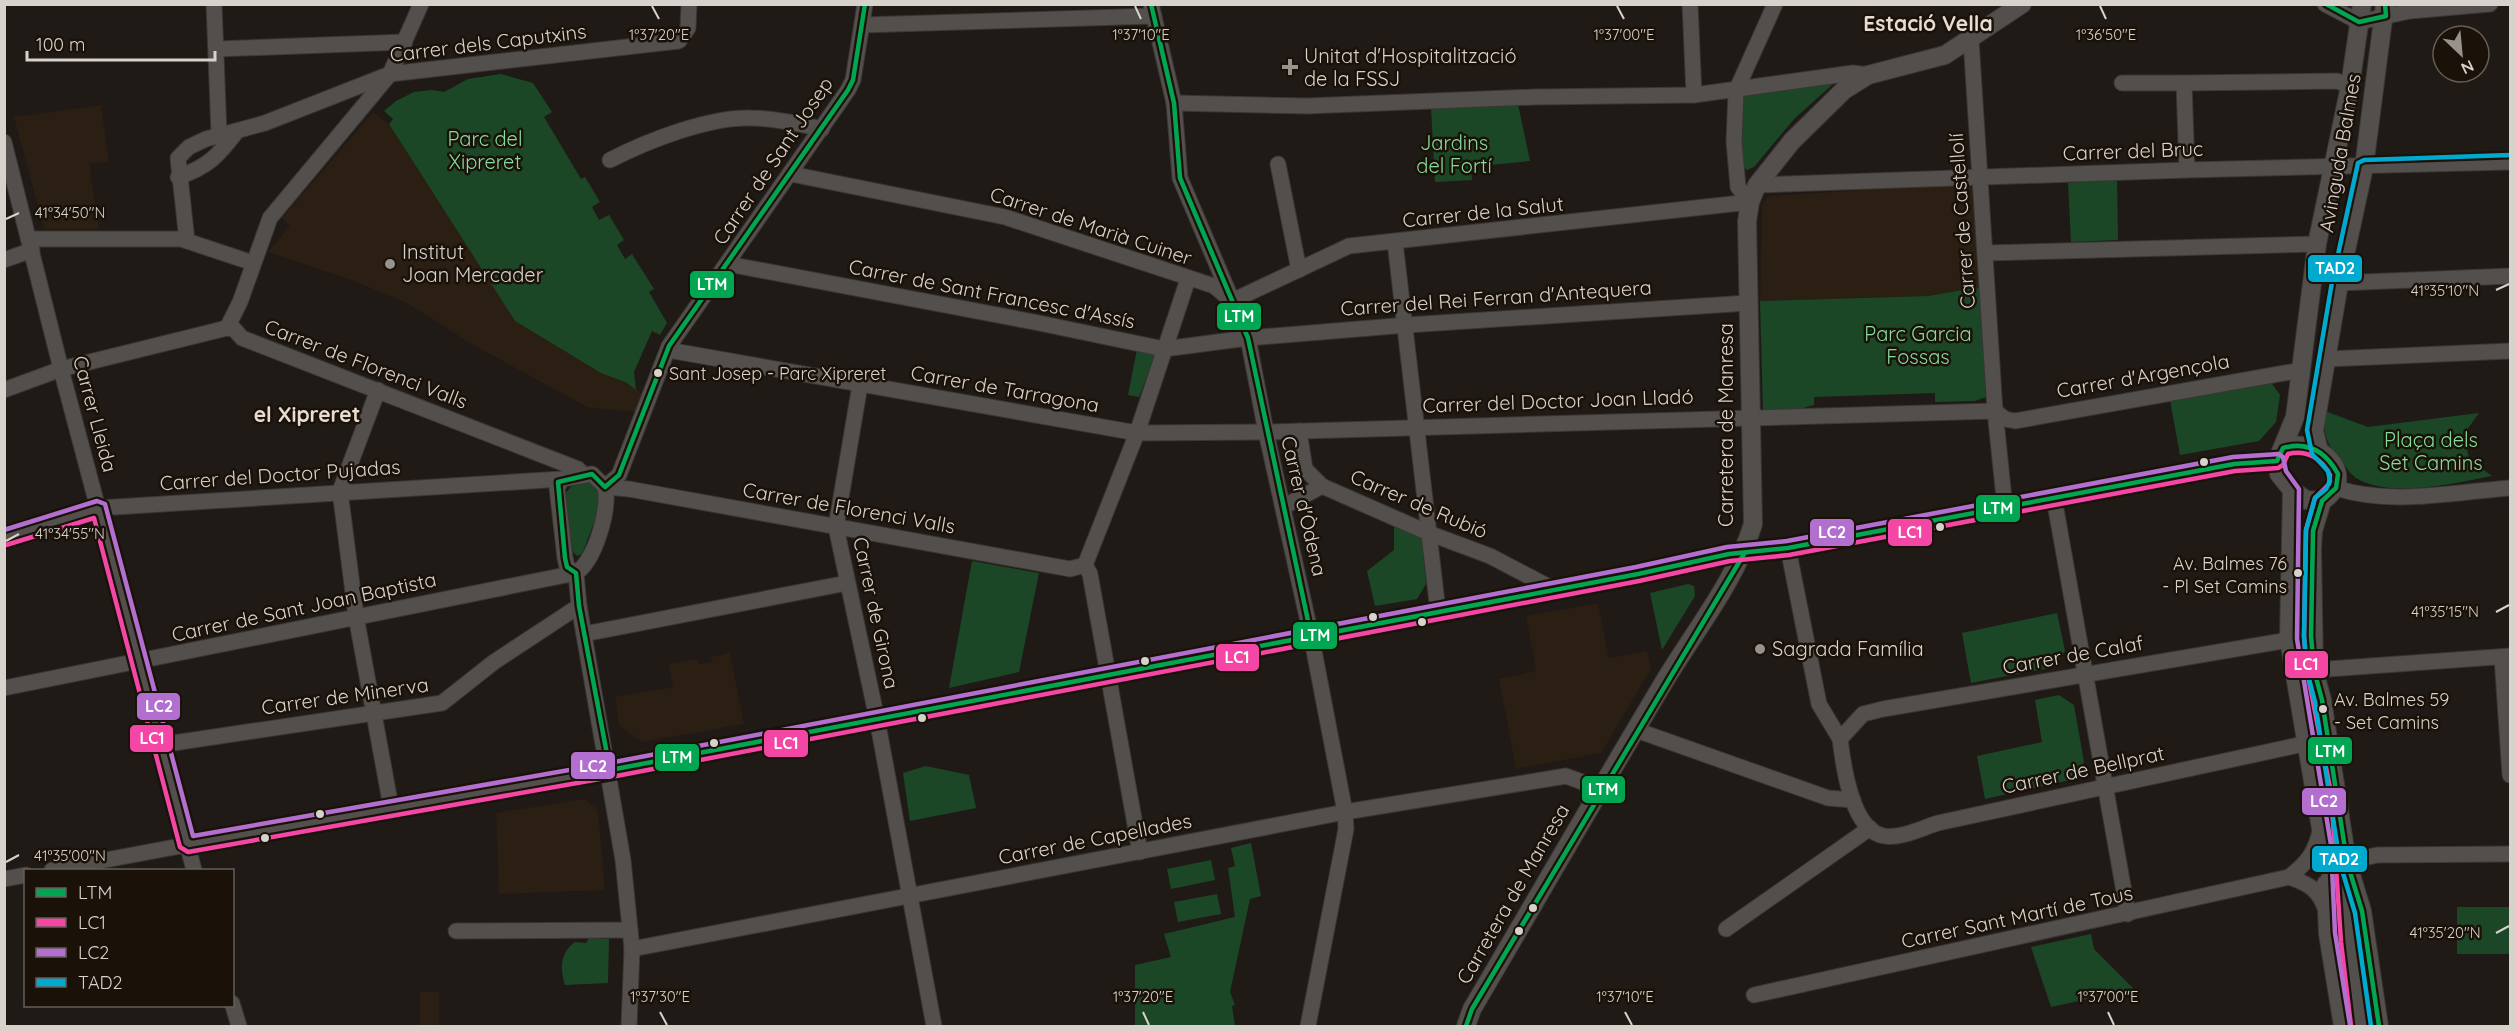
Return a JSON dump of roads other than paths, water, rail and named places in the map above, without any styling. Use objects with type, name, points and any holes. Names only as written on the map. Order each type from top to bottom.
[{"type":"street","points":[[214,4],[219,134]]},
{"type":"street","points":[[4,390],[61,369],[227,328],[270,218],[390,74],[421,4]]},
{"type":"street","name":"Carrer dels Caputxins","points":[[187,241],[178,177],[178,158],[189,147],[219,134],[265,123],[390,74],[679,41],[688,28],[689,4]]},
{"type":"street","name":"Carrer de Sant Josep","points":[[605,488],[619,475],[668,350],[822,129],[853,80],[865,4]]},
{"type":"street","points":[[1690,4],[1694,95]]},
{"type":"street","points":[[1750,202],[1738,187],[1734,142],[1736,90],[1775,4]]},
{"type":"street","name":"Carretera de Manresa","points":[[1466,1026],[1472,1009],[1588,811],[1744,554],[1752,524],[1747,221],[1750,202],[1757,185],[1807,126],[1844,90],[1868,75],[1945,55],[2022,4]]},
{"type":"street","points":[[2325,4],[2361,13],[2490,4]]},
{"type":"street","points":[[862,25],[1153,10]]},
{"type":"street","name":"Carrer d'Òdena","points":[[1153,10],[1174,103],[1180,178],[1248,338],[1266,432],[1311,635],[1345,812],[1346,830],[1308,1026]]},
{"type":"street","name":"Avinguda Balmes","points":[[2319,451],[2314,431],[2339,283],[2364,167],[2385,10]]},
{"type":"street","name":"Avinguda Balmes","points":[[2280,454],[2293,427],[2317,244],[2350,86],[2361,13]]},
{"type":"street","name":"Carrer de Castellolí","points":[[1971,39],[1995,411],[2005,508]]},
{"type":"street","points":[[217,49],[405,42]]},
{"type":"street","points":[[1174,103],[1307,106],[1451,99],[1694,95],[1854,73],[1868,75]]},
{"type":"street","points":[[2122,83],[2337,81],[2350,86]]},
{"type":"street","points":[[2184,83],[2187,170]]},
{"type":"street","points":[[610,159],[687,129],[728,120],[772,120],[822,129]]},
{"type":"street","points":[[178,177],[202,169],[221,152],[237,131]]},
{"type":"street","name":"Carrer Lleida","points":[[4,142],[8,169],[31,244],[61,369],[194,869]]},
{"type":"street","name":"Carrer del Bruc","points":[[1757,185],[2187,170],[2511,162]]},
{"type":"street","points":[[1278,164],[1299,270]]},
{"type":"street","name":"Carrer de Marià Cuiner","points":[[790,174],[1005,218],[1214,286],[1232,301]]},
{"type":"street","name":"Carrer de la Salut","points":[[1232,301],[1349,246],[1750,202]]},
{"type":"street","points":[[4,260],[31,244],[187,241],[253,263]]},
{"type":"street","points":[[1395,242],[1407,325],[1438,611]]},
{"type":"street","points":[[1985,253],[2317,244]]},
{"type":"street","name":"Carrer de Sant Francesc d'Assís","points":[[728,264],[1034,322],[1164,350],[1248,338]]},
{"type":"street","points":[[2339,283],[2511,276]]},
{"type":"street","points":[[1140,852],[1090,574],[1085,565],[1137,434],[1188,279]]},
{"type":"street","name":"Carrer del Rei Ferran d'Antequera","points":[[1248,338],[1407,325],[1748,303]]},
{"type":"street","name":"Carrer de Florenci Valls","points":[[227,328],[234,329],[242,338],[578,469],[583,474],[592,474],[605,488],[629,489],[1070,569],[1085,565]]},
{"type":"street","name":"Carrer de Tarragona","points":[[668,350],[1137,434],[1266,432]]},
{"type":"street","points":[[2327,359],[2511,351]]},
{"type":"street","name":"Carrer d'Argençola","points":[[1995,411],[2005,419],[2015,421],[2302,370]]},
{"type":"street","name":"Carrer de Girona","points":[[860,385],[836,527],[877,719],[934,1026]]},
{"type":"street","points":[[378,390],[340,491],[356,616],[391,807]]},
{"type":"street","name":"Carrer del Doctor Joan Lladó","points":[[1266,432],[1751,416],[1995,411]]},
{"type":"street","name":"Carrer de Rubió","points":[[1299,431],[1305,469],[1322,486],[1431,534],[1490,556],[1556,590]]},
{"type":"street","points":[[57,869],[391,807],[609,770],[1556,590],[1729,554],[1788,548],[2005,508],[2234,464],[2280,454],[2301,444],[2319,451],[2335,467],[2338,474],[2336,488],[2322,501],[2313,531],[2314,670],[2322,700],[2347,862],[2362,911],[2379,1026]]},
{"type":"street","points":[[2280,454],[2279,474],[2292,490],[2306,500],[2322,501]]},
{"type":"street","name":"Carrer del Doctor Pujadas","points":[[4,538],[99,508],[340,491],[562,479],[583,474]]},
{"type":"street","points":[[562,479],[556,488],[565,558],[567,567],[576,573]]},
{"type":"street","points":[[1283,507],[1322,486]]},
{"type":"street","points":[[605,488],[606,510],[598,537],[588,560],[576,573],[579,606],[623,860],[632,949],[629,1026]]},
{"type":"street","points":[[2336,488],[2358,495],[2380,498],[2511,488]]},
{"type":"street","points":[[2292,490],[2289,640],[2324,846],[2348,941]]},
{"type":"street","points":[[2054,498],[2128,914]]},
{"type":"street","points":[[1726,929],[1870,828],[1853,800],[1846,783],[1840,739],[1819,704],[1788,548]]},
{"type":"street","name":"Carrer de Sant Joan Baptista","points":[[4,688],[139,663],[356,616],[576,573]]},
{"type":"street","points":[[584,634],[847,583]]},
{"type":"street","points":[[2289,640],[2312,604]]},
{"type":"street","name":"Carrer de Minerva","points":[[160,745],[372,712],[442,704],[544,627],[579,606]]},
{"type":"street","name":"Carrer de Calaf","points":[[1840,739],[1863,714],[2289,640]]},
{"type":"street","points":[[2314,670],[2506,656],[2511,775]]},
{"type":"street","points":[[1636,730],[1828,798],[1853,800]]},
{"type":"street","name":"Carrer de Bellprat","points":[[1870,828],[1883,836],[1897,835],[1938,823],[2308,743]]},
{"type":"street","points":[[1566,776],[1575,782],[1582,793],[1588,811]]},
{"type":"street","name":"Carrer de Capellades","points":[[632,949],[1345,812],[1566,776],[1601,789]]},
{"type":"street","points":[[2321,825],[2315,850],[2305,864],[2289,877],[2313,887],[2320,893],[2326,911]]},
{"type":"street","points":[[2342,835],[2348,941],[2358,1026]]},
{"type":"street","points":[[2324,846],[2326,911],[2343,1026]]},
{"type":"street","points":[[2347,862],[2377,855],[2511,854]]},
{"type":"street","points":[[4,879],[24,875]]},
{"type":"street","name":"Carrer Sant Martí de Tous","points":[[1754,995],[2289,877]]},
{"type":"street","points":[[456,931],[630,930]]},
{"type":"street","points":[[233,1007],[239,1026]]},
{"type":"place","name":"Unitat d'Hospitalització de la FSSJ","points":[[1290,67]]},
{"type":"place","name":"Institut Joan Mercader","points":[[390,264]]},
{"type":"place","name":"Sant Josep - Parc Xipreret","points":[[658,373]]},
{"type":"place","name":"Av. Balmes 76 - Pl Set Camins","points":[[2298,573]]},
{"type":"place","name":"Sagrada Família","points":[[1760,649]]},
{"type":"place","name":"Av. Balmes 59 - Set Camins","points":[[2323,709]]},
{"type":"district","name":"Estació Vella","points":[[1928,24]]},
{"type":"district","name":"el Xipreret","points":[[307,415]]},
{"type":"park label","name":"Parc del Xipreret","points":[[485,150]]},
{"type":"park label","name":"Jardins del Fortí","points":[[1454,154]]},
{"type":"park label","name":"Parc Garcia Fossas","points":[[1918,346]]},
{"type":"park label","name":"Plaça dels Set Camins","points":[[2431,452]]}]
